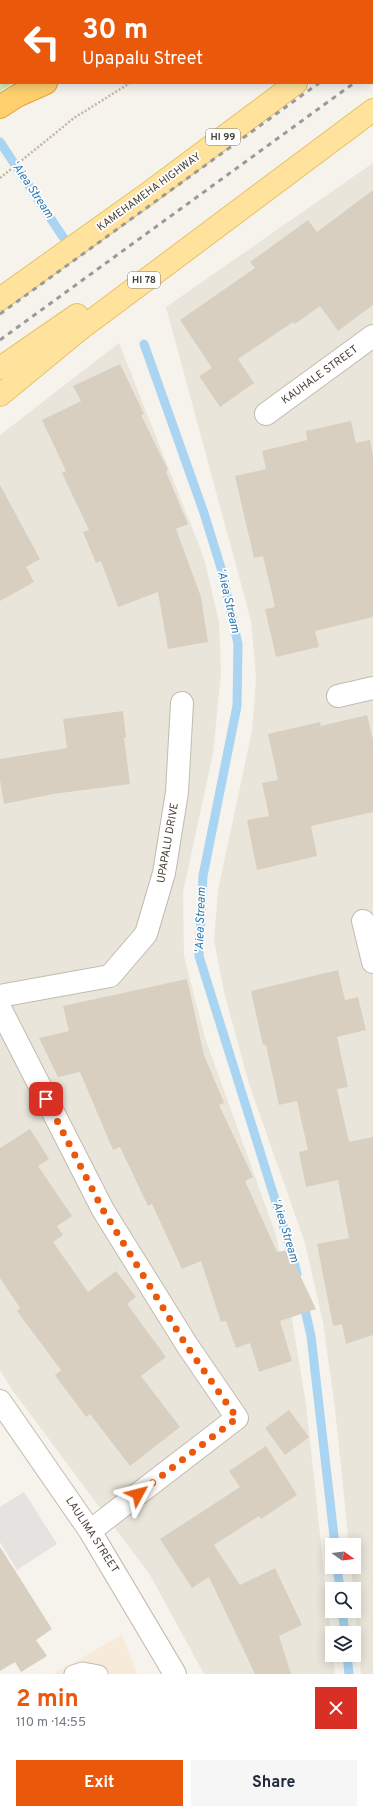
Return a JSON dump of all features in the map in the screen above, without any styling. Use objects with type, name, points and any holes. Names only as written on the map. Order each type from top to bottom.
[{"type":"highway","points":[[0,107],[17,96],[44,84]]},
{"type":"main road","name":"KAMEHAMEHA HIGHWAY","points":[[0,299],[150,192],[295,84]]},
{"type":"main road","points":[[0,368],[76,323],[209,231],[373,110]]},
{"type":"main road","points":[[0,396],[76,323]]},
{"type":"street","name":"KAUHALE STREET","points":[[266,414],[373,336]]},
{"type":"street","points":[[338,696],[373,688]]},
{"type":"street","name":"UPAPALU DRIVE","points":[[0,996],[110,976],[146,934],[164,873],[176,792],[182,703]]},
{"type":"street","points":[[363,921],[373,962]]},
{"type":"street","points":[[0,1008],[103,1210],[186,1345],[237,1418],[90,1530]]},
{"type":"street","name":"LAULIMA STREET","points":[[0,1401],[90,1530],[175,1674]]},
{"type":"lane","points":[[73,1674],[83,1671],[99,1674]]},
{"type":"path","points":[[0,178],[74,118],[128,84]]},
{"type":"shaded area","points":[[373,163],[373,1674],[361,1674],[361,1626],[357,1626],[356,1618],[361,1618],[361,1582],[352,1582],[352,1574],[361,1574],[361,1538],[348,1538],[335,1409],[323,1322],[305,1243],[249,1084],[224,992],[214,940],[218,890],[252,731],[256,678],[251,621],[166,307]]},
{"type":"shaded area","points":[[119,343],[204,558],[219,622],[221,672],[213,754],[183,892],[184,956],[205,1038],[276,1235],[289,1301],[306,1404],[325,1582],[325,1618],[329,1618],[330,1626],[325,1626],[325,1662],[334,1662],[335,1674],[204,1674],[150,1575],[13,1391],[0,1370],[0,435]]},
{"type":"shaded area","points":[[24,1492],[57,1544],[17,1570],[0,1542],[0,1507]]},
{"type":"shaded area","points":[[122,1635],[137,1674],[53,1674]]},
{"type":"green space","points":[[0,84],[11,84],[0,92]]},
{"type":"building","points":[[373,190],[373,305],[338,331],[320,306],[295,324],[293,322],[238,359],[254,383],[220,407],[199,376],[212,368],[180,320],[255,268],[250,262],[308,220],[317,232]]},
{"type":"building","points":[[120,364],[144,414],[141,415],[168,470],[166,472],[188,524],[176,529],[201,597],[208,642],[168,649],[158,592],[118,607],[101,561],[96,563],[83,532],[89,530],[62,473],[66,471],[42,420],[81,401],[73,386]]},
{"type":"building","points":[[351,421],[356,443],[370,440],[373,455],[373,617],[315,631],[319,647],[276,657],[265,609],[275,607],[263,556],[254,558],[235,476],[266,469],[262,451],[307,440],[306,431]]},
{"type":"building","points":[[0,485],[40,559],[26,567],[34,582],[0,601]]},
{"type":"building","points":[[123,711],[126,737],[124,738],[130,784],[53,794],[4,804],[0,780],[0,759],[67,748],[63,719]]},
{"type":"building","points":[[367,715],[373,740],[373,812],[311,826],[317,856],[257,870],[247,820],[269,816],[262,783],[278,780],[268,734],[320,722],[321,726]]},
{"type":"building","points":[[338,970],[345,1000],[358,997],[366,1030],[337,1037],[348,1087],[337,1089],[349,1142],[373,1137],[373,1335],[346,1344],[342,1324],[333,1326],[317,1244],[349,1238],[338,1180],[306,1187],[299,1152],[308,1150],[297,1101],[279,1105],[266,1045],[263,1045],[251,991]]},
{"type":"building","points":[[187,979],[204,1055],[224,1103],[219,1105],[253,1177],[245,1181],[277,1252],[288,1250],[316,1309],[280,1321],[292,1361],[259,1372],[250,1343],[236,1348],[226,1321],[221,1322],[201,1261],[182,1269],[152,1204],[148,1206],[120,1147],[113,1150],[80,1072],[58,1077],[39,1038],[69,1031],[63,1006]]},
{"type":"building","points":[[30,1129],[49,1159],[38,1166],[72,1216],[57,1226],[63,1235],[53,1242],[88,1292],[116,1271],[136,1297],[127,1304],[166,1357],[141,1376],[180,1427],[130,1466],[90,1414],[86,1417],[55,1375],[61,1370],[17,1311],[20,1308],[0,1278],[0,1148]]},
{"type":"building","points":[[289,1410],[309,1437],[285,1455],[265,1428]]},
{"type":"building","points":[[266,1446],[297,1495],[261,1519],[259,1516],[214,1545],[240,1585],[275,1568],[302,1625],[279,1636],[291,1674],[255,1674],[209,1577],[192,1588],[160,1539],[240,1487],[229,1471]]},
{"type":"building","points":[[0,1547],[52,1629],[36,1640],[47,1656],[21,1672],[15,1662],[0,1671]]},
{"type":"waterway","name":"ʻAiea Stream","points":[[0,142],[63,237]]},
{"type":"waterway","name":"ʻAiea Stream","points":[[144,344],[204,513],[221,568],[238,644],[237,706],[203,876],[199,956],[297,1274]]},
{"type":"waterway","name":"ʻAiea Stream","points":[[303,1301],[311,1336],[334,1538]]},
{"type":"waterway","name":"ʻAiea Stream","points":[[338,1574],[339,1582]]},
{"type":"waterway","name":"ʻAiea Stream","points":[[343,1618],[344,1626]]},
{"type":"waterway","name":"ʻAiea Stream","points":[[348,1662],[349,1674]]},
{"type":"railway","points":[[0,314],[318,84]]},
{"type":"railway","points":[[0,340],[353,84]]},
{"type":"route","points":[[46,1099],[103,1210],[186,1345],[237,1418],[138,1494]]}]
